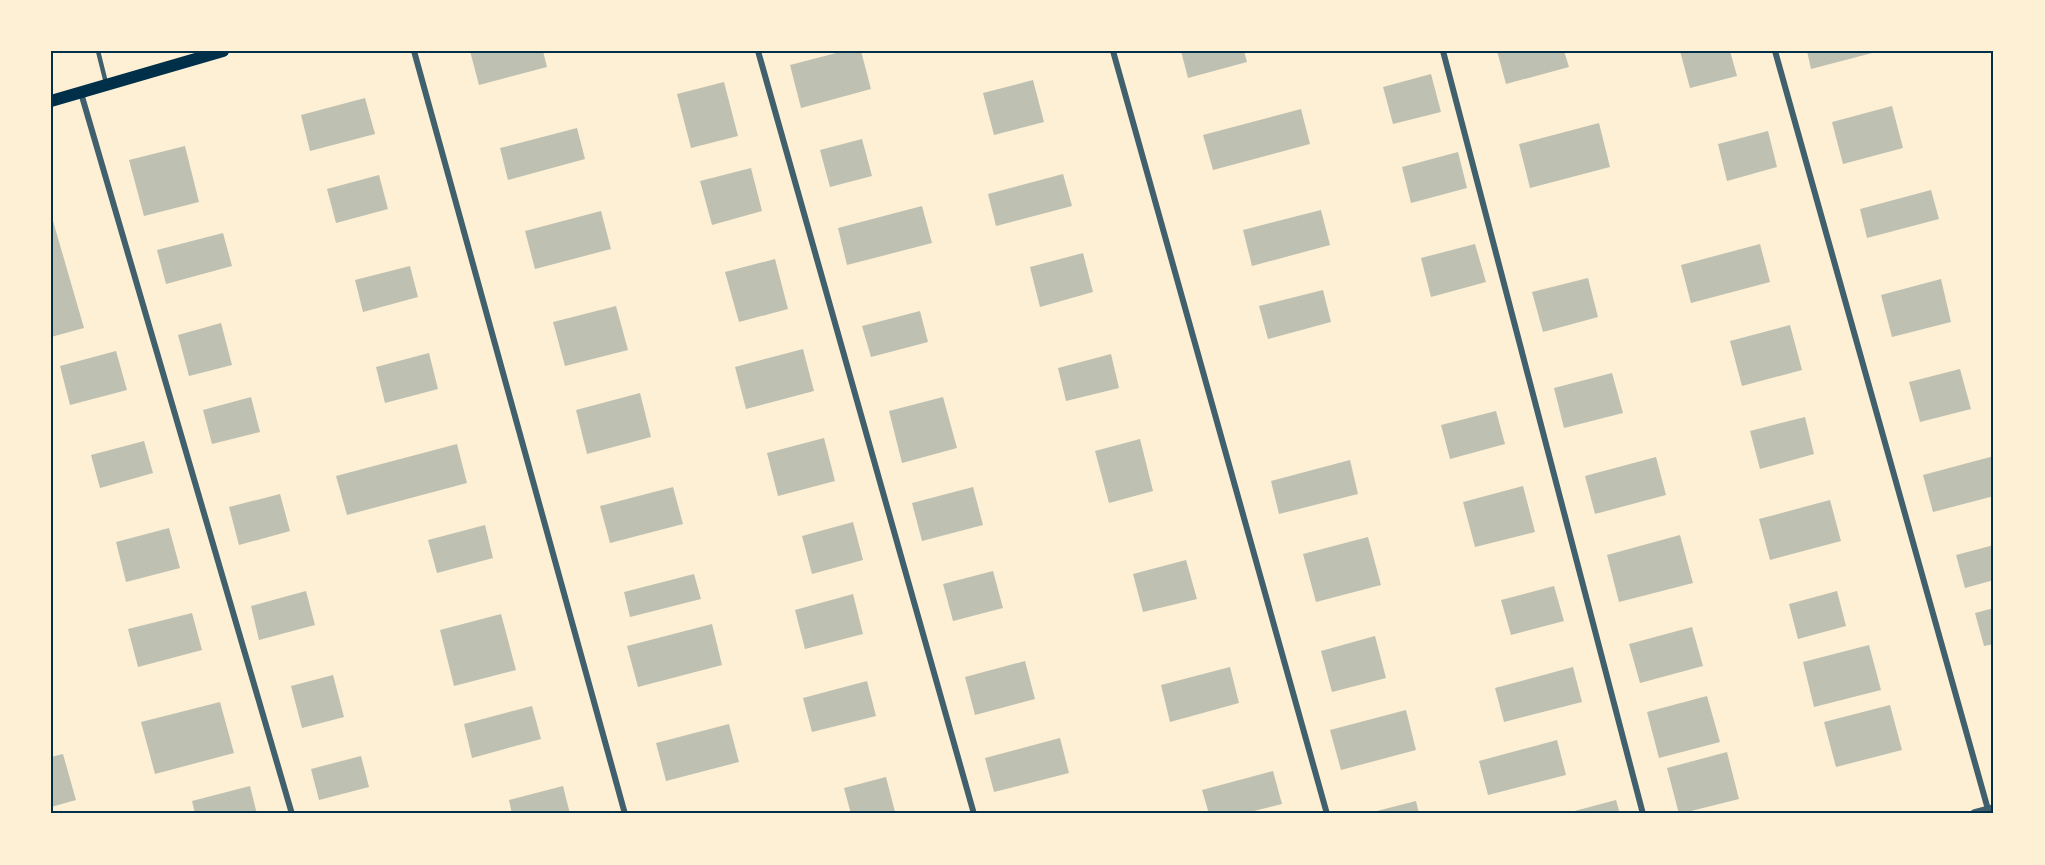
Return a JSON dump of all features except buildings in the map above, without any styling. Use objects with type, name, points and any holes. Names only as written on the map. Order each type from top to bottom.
[{"type":"main road","points":[[51,101],[223,51]]},
{"type":"street","points":[[414,51],[625,814]]},
{"type":"street","points":[[758,51],[974,814]]},
{"type":"street","points":[[1113,51],[1327,814]]},
{"type":"street","points":[[1443,51],[1643,814]]},
{"type":"street","points":[[1775,51],[1991,811],[1975,814]]},
{"type":"street","points":[[81,93],[292,814]]},
{"type":"lane","points":[[98,51],[107,85]]}]
